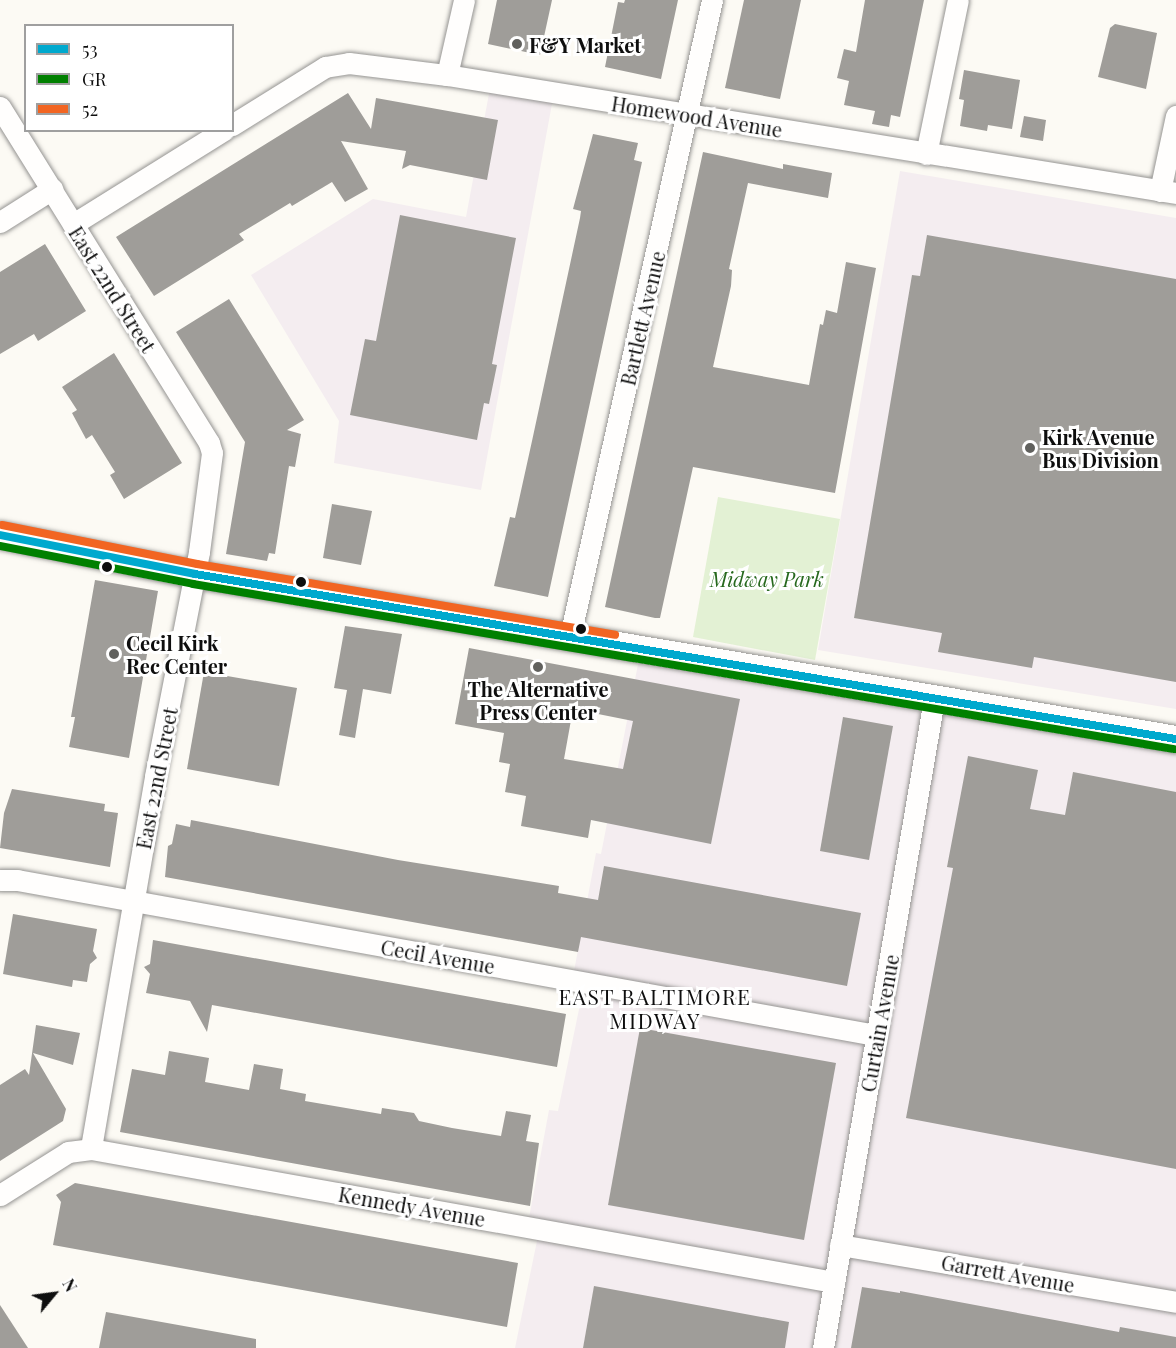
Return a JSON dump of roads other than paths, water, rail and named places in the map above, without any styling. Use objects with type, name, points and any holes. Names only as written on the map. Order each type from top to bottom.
[{"type":"street","points":[[447,75],[464,0]]},
{"type":"street","name":"Bartlett Avenue","points":[[570,636],[712,0]]},
{"type":"street","points":[[926,154],[958,0]]},
{"type":"street","name":"Homewood Avenue","points":[[234,124],[326,68],[349,63],[447,75],[1168,192]]},
{"type":"street","name":"East 22nd Street","points":[[0,107],[209,443],[212,466],[195,574],[133,901],[91,1149]]},
{"type":"street","points":[[1168,192],[1176,116]]},
{"type":"street","points":[[73,224],[221,132]]},
{"type":"street","points":[[0,222],[52,189]]},
{"type":"street","points":[[0,536],[195,574],[1176,739]]},
{"type":"street","name":"Curtain Avenue","points":[[823,1348],[934,699]]},
{"type":"street","name":"Cecil Avenue","points":[[0,880],[17,880],[876,1035]]},
{"type":"street","name":"Kennedy Avenue","points":[[0,1195],[68,1152],[91,1149],[834,1282]]},
{"type":"street","name":"Garrett Avenue","points":[[840,1245],[1176,1302]]},
{"type":"place","name":"F&Y Market","points":[[517,44]]},
{"type":"place","name":"Kirk Avenue Bus Division","points":[[1030,448]]},
{"type":"place","name":"Cecil Kirk Rec Center","points":[[114,654]]},
{"type":"place","name":"The Alternative Press Center","points":[[538,667]]},
{"type":"district","name":"EAST BALTIMORE MIDWAY","points":[[655,1008]]},
{"type":"park label","name":"Midway Park","points":[[767,578]]}]
